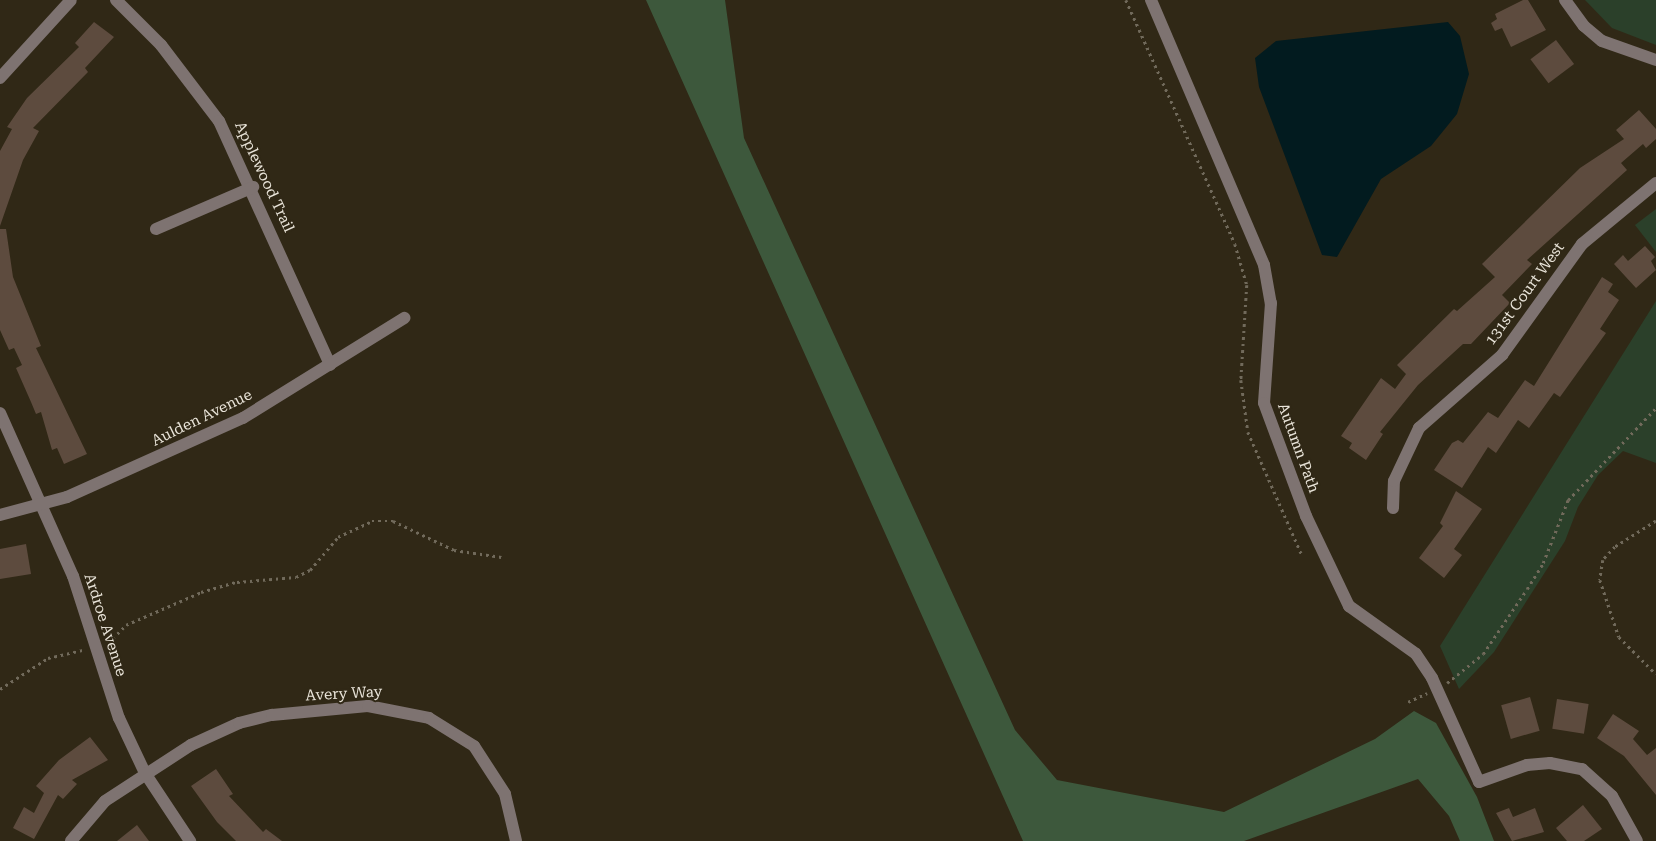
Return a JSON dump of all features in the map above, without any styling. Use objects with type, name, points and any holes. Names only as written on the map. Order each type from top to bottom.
[{"type":"street","points":[[0,78],[70,0]]},
{"type":"street","name":"Applewood Trail","points":[[116,0],[195,85],[253,187],[330,365]]},
{"type":"street","name":"Autumn Path","points":[[1151,0],[1264,265],[1271,302],[1264,403],[1306,516],[1349,606],[1416,654],[1426,669],[1479,782],[1527,765],[1550,763],[1582,769],[1612,796],[1637,841]]},
{"type":"street","points":[[1565,0],[1584,26],[1602,42],[1656,60]]},
{"type":"street","name":"131st Court West","points":[[1393,508],[1394,482],[1419,428],[1502,355],[1582,244],[1656,183]]},
{"type":"street","points":[[156,229],[253,187]]},
{"type":"street","name":"Aulden Avenue","points":[[0,516],[41,505],[243,418],[404,318]]},
{"type":"street","name":"Ardroe Avenue","points":[[0,413],[76,584],[94,647],[145,773],[190,841]]},
{"type":"street","name":"Avery Way","points":[[71,841],[106,801],[145,773],[190,745],[239,723],[272,715],[388,706],[429,718],[474,746],[505,794],[516,841]]},
{"type":"path","points":[[1126,0],[1237,252],[1247,284],[1241,380],[1248,432],[1302,555]]},
{"type":"path","points":[[1483,654],[1543,563],[1568,500],[1656,408]]},
{"type":"path","points":[[0,689],[48,658],[113,641],[126,625],[201,592],[236,582],[296,577],[310,570],[338,538],[372,521],[393,521],[454,550],[501,557]]},
{"type":"path","points":[[1656,521],[1615,547],[1603,560],[1600,580],[1619,637],[1656,674]]},
{"type":"green space","points":[[646,0],[725,0],[744,138],[1015,730],[1057,780],[1224,812],[1375,739],[1414,711],[1436,723],[1477,797],[1494,841],[1460,841],[1449,816],[1418,779],[1244,841],[1023,841]]},
{"type":"green space","points":[[1585,0],[1656,0],[1656,45],[1612,28]]},
{"type":"green space","points":[[1656,209],[1656,252],[1635,225]]},
{"type":"green space","points":[[1656,301],[1656,463],[1623,451],[1598,475],[1578,507],[1565,541],[1494,652],[1459,689],[1440,646]]},
{"type":"water","points":[[1448,22],[1460,36],[1469,74],[1457,114],[1431,146],[1381,179],[1337,257],[1322,255],[1259,87],[1255,58],[1276,41]]},
{"type":"building","points":[[1523,0],[1528,0],[1546,30],[1511,47],[1502,28],[1495,31],[1491,23],[1497,19],[1495,14]]},
{"type":"building","points":[[94,22],[114,37],[85,68],[88,72],[33,128],[39,131],[23,160],[0,226],[0,151],[12,129],[7,127],[27,98],[79,47],[75,43]]},
{"type":"building","points":[[1556,40],[1574,64],[1548,83],[1530,59]]},
{"type":"building","points":[[1639,110],[1656,129],[1656,139],[1646,148],[1643,144],[1621,163],[1627,170],[1527,260],[1532,264],[1502,295],[1510,303],[1471,344],[1463,344],[1418,385],[1380,432],[1383,434],[1366,460],[1349,448],[1352,443],[1341,436],[1381,378],[1395,389],[1406,374],[1397,365],[1454,309],[1457,311],[1495,277],[1482,264],[1580,168],[1624,139],[1616,130]]},
{"type":"building","points":[[0,229],[6,229],[13,277],[41,346],[36,348],[87,454],[64,464],[57,448],[52,450],[41,412],[36,414],[16,368],[22,365],[14,348],[9,350],[0,330]]},
{"type":"building","points":[[1645,246],[1655,257],[1651,261],[1656,270],[1636,288],[1614,264],[1623,255],[1628,261]]},
{"type":"building","points":[[1602,277],[1613,284],[1608,292],[1619,300],[1600,329],[1606,333],[1560,397],[1554,393],[1529,428],[1518,420],[1496,453],[1488,447],[1462,488],[1434,470],[1452,443],[1458,440],[1463,443],[1488,412],[1498,418],[1525,380],[1534,386]]},
{"type":"building","points":[[1456,491],[1482,509],[1454,549],[1462,555],[1444,578],[1419,558],[1443,526],[1440,523]]},
{"type":"building","points":[[26,544],[31,574],[0,579],[0,549]]},
{"type":"building","points":[[1530,697],[1540,731],[1511,739],[1501,705]]},
{"type":"building","points":[[1557,699],[1589,704],[1584,734],[1552,729]]},
{"type":"building","points":[[1613,714],[1639,731],[1633,739],[1647,755],[1656,748],[1656,795],[1624,756],[1597,738]]},
{"type":"building","points":[[90,737],[108,760],[72,780],[77,784],[63,799],[58,795],[34,839],[13,828],[24,807],[34,813],[44,793],[36,786],[59,760]]},
{"type":"building","points":[[216,769],[233,794],[229,796],[263,832],[266,829],[282,841],[236,841],[217,822],[191,786]]},
{"type":"building","points":[[1583,805],[1602,829],[1584,841],[1567,841],[1556,828]]},
{"type":"building","points":[[1509,808],[1513,817],[1535,808],[1544,832],[1512,841],[1496,813]]},
{"type":"building","points":[[137,825],[149,841],[117,841]]}]
